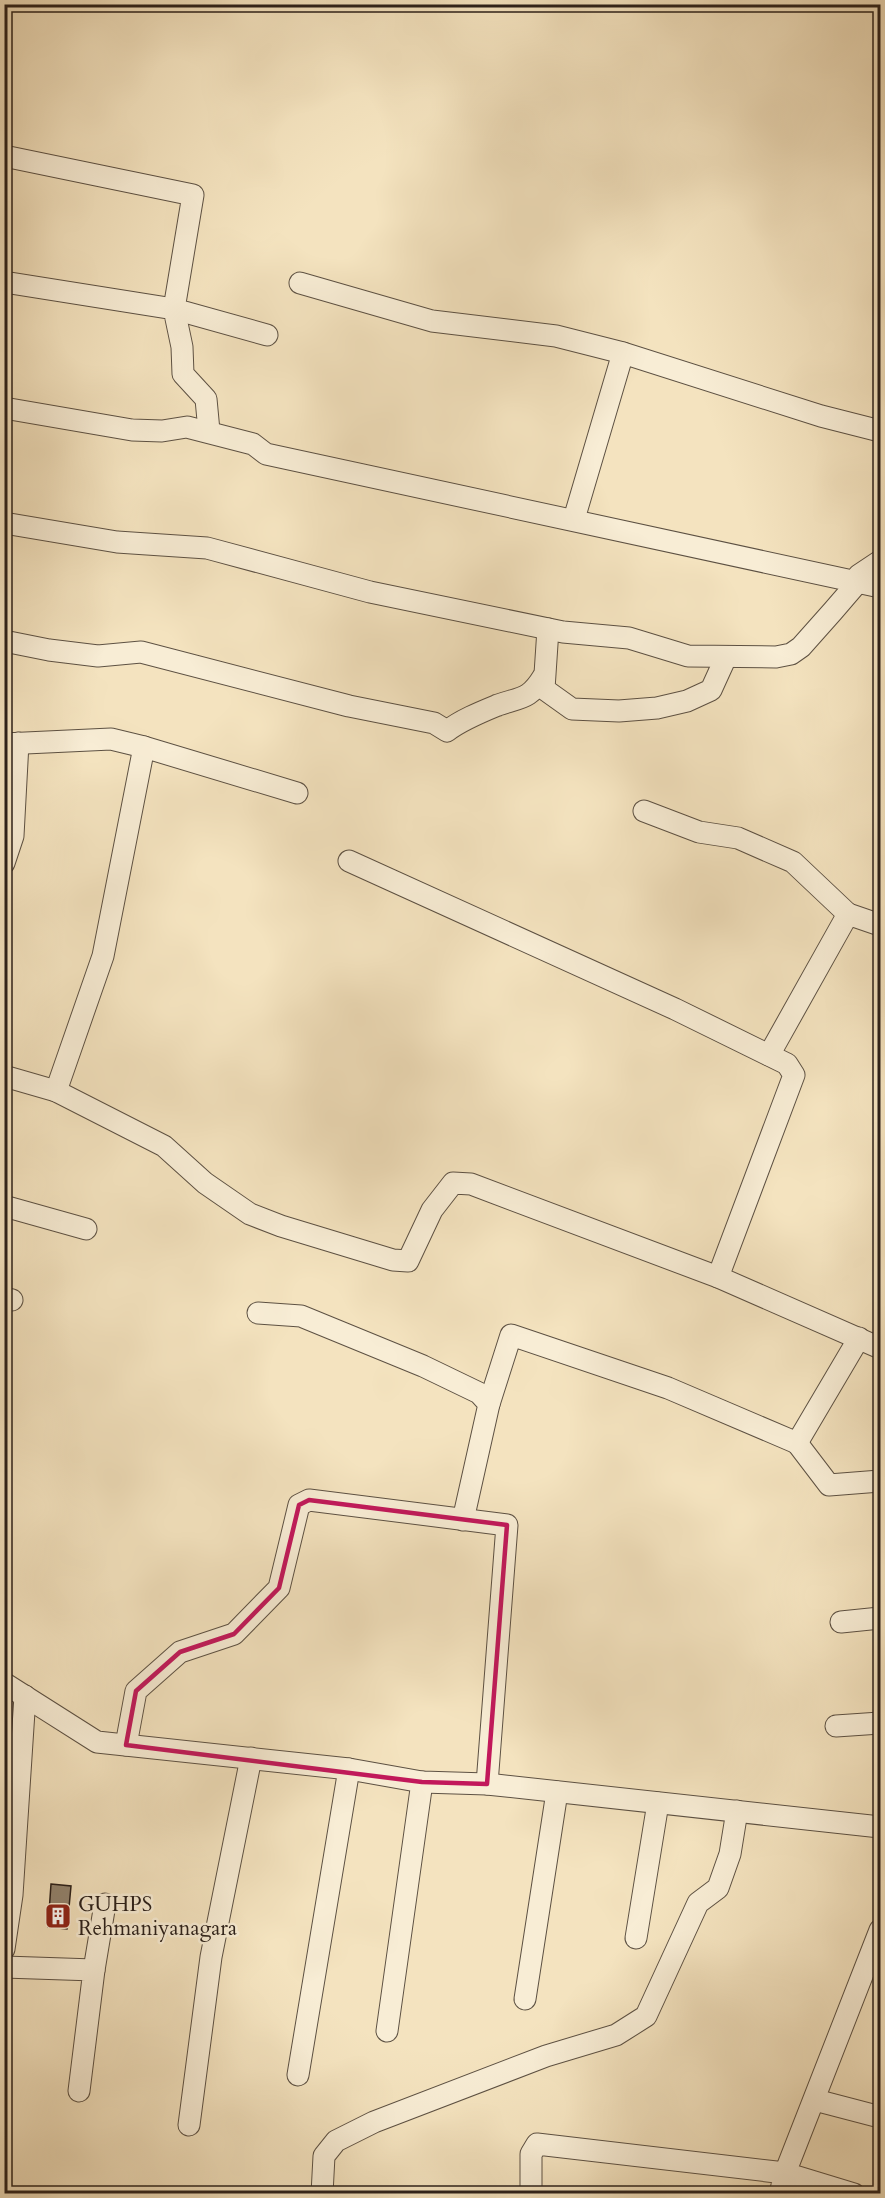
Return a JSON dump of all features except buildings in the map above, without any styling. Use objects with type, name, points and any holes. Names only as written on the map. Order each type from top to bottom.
[{"type":"street","points":[[4,156],[193,195],[174,309],[182,347],[183,374],[206,399],[209,431]]},
{"type":"street","points":[[4,282],[174,309],[267,336]]},
{"type":"street","points":[[300,283],[432,321],[556,336],[622,353],[821,416],[880,431]]},
{"type":"street","points":[[574,519],[622,353]]},
{"type":"street","points":[[4,408],[132,430],[162,431],[187,427],[209,431],[253,444],[266,454],[880,587]]},
{"type":"street","points":[[4,523],[117,542],[207,548],[370,592],[548,629],[629,638],[688,656],[776,657],[791,654],[801,647],[858,582],[859,575],[880,561]]},
{"type":"street","points":[[548,629],[544,689],[572,709],[619,711],[657,708],[687,701],[711,690],[726,657]]},
{"type":"street","points":[[4,640],[49,650],[98,656],[141,652],[349,706],[434,723],[447,731],[459,722],[498,705],[521,700],[535,691],[543,677]]},
{"type":"street","points":[[4,863],[13,836],[11,744],[111,739],[297,793]]},
{"type":"street","points":[[56,1091],[103,956],[144,747]]},
{"type":"street","points":[[644,811],[699,832],[738,838],[793,862],[848,914],[880,924]]},
{"type":"street","points":[[349,861],[675,1010],[787,1064],[794,1075],[718,1277]]},
{"type":"street","points":[[769,1055],[848,914]]},
{"type":"street","points":[[4,1076],[56,1091],[164,1146],[205,1183],[250,1214],[281,1226],[393,1260],[408,1261],[432,1210],[453,1183],[471,1184],[718,1277],[880,1348]]},
{"type":"street","points":[[4,1206],[86,1229]]},
{"type":"street","points":[[258,1313],[301,1316],[479,1393],[489,1404]]},
{"type":"street","points":[[463,1520],[489,1404],[511,1335],[668,1388],[797,1443],[829,1485],[880,1481]]},
{"type":"street","points":[[797,1443],[859,1338]]},
{"type":"street","points":[[126,1745],[136,1691],[180,1652],[234,1634],[279,1588],[299,1505],[309,1500],[507,1525],[487,1784]]},
{"type":"street","points":[[841,1622],[880,1618]]},
{"type":"street","points":[[4,1683],[98,1742],[349,1769],[422,1782],[487,1784],[880,1827]]},
{"type":"street","points":[[4,1949],[12,1895],[25,1696]]},
{"type":"street","points":[[836,1726],[880,1723]]},
{"type":"street","points":[[189,2125],[211,1957],[251,1758]]},
{"type":"street","points":[[298,2075],[349,1769]]},
{"type":"street","points":[[387,2031],[422,1782]]},
{"type":"street","points":[[525,1999],[557,1792]]},
{"type":"street","points":[[636,1938],[658,1803]]},
{"type":"street","points":[[322,2193],[324,2156],[336,2141],[374,2122],[546,2056],[616,2035],[646,2016],[698,1903],[718,1888],[730,1854],[737,1811]]},
{"type":"street","points":[[79,2091],[105,1904]]},
{"type":"street","points":[[782,2183],[880,1930]]},
{"type":"street","points":[[4,1967],[94,1971]]},
{"type":"street","points":[[815,2100],[880,2117]]},
{"type":"street","points":[[531,2193],[531,2154],[537,2144],[854,2193]]},
{"type":"highlighted area","points":[[309,1500],[507,1525],[487,1784],[422,1782],[126,1745],[136,1691],[180,1652],[234,1634],[279,1588],[299,1505]]},
{"type":"place","name":"GUHPS Rehmaniyanagara","points":[[58,1916]]}]
